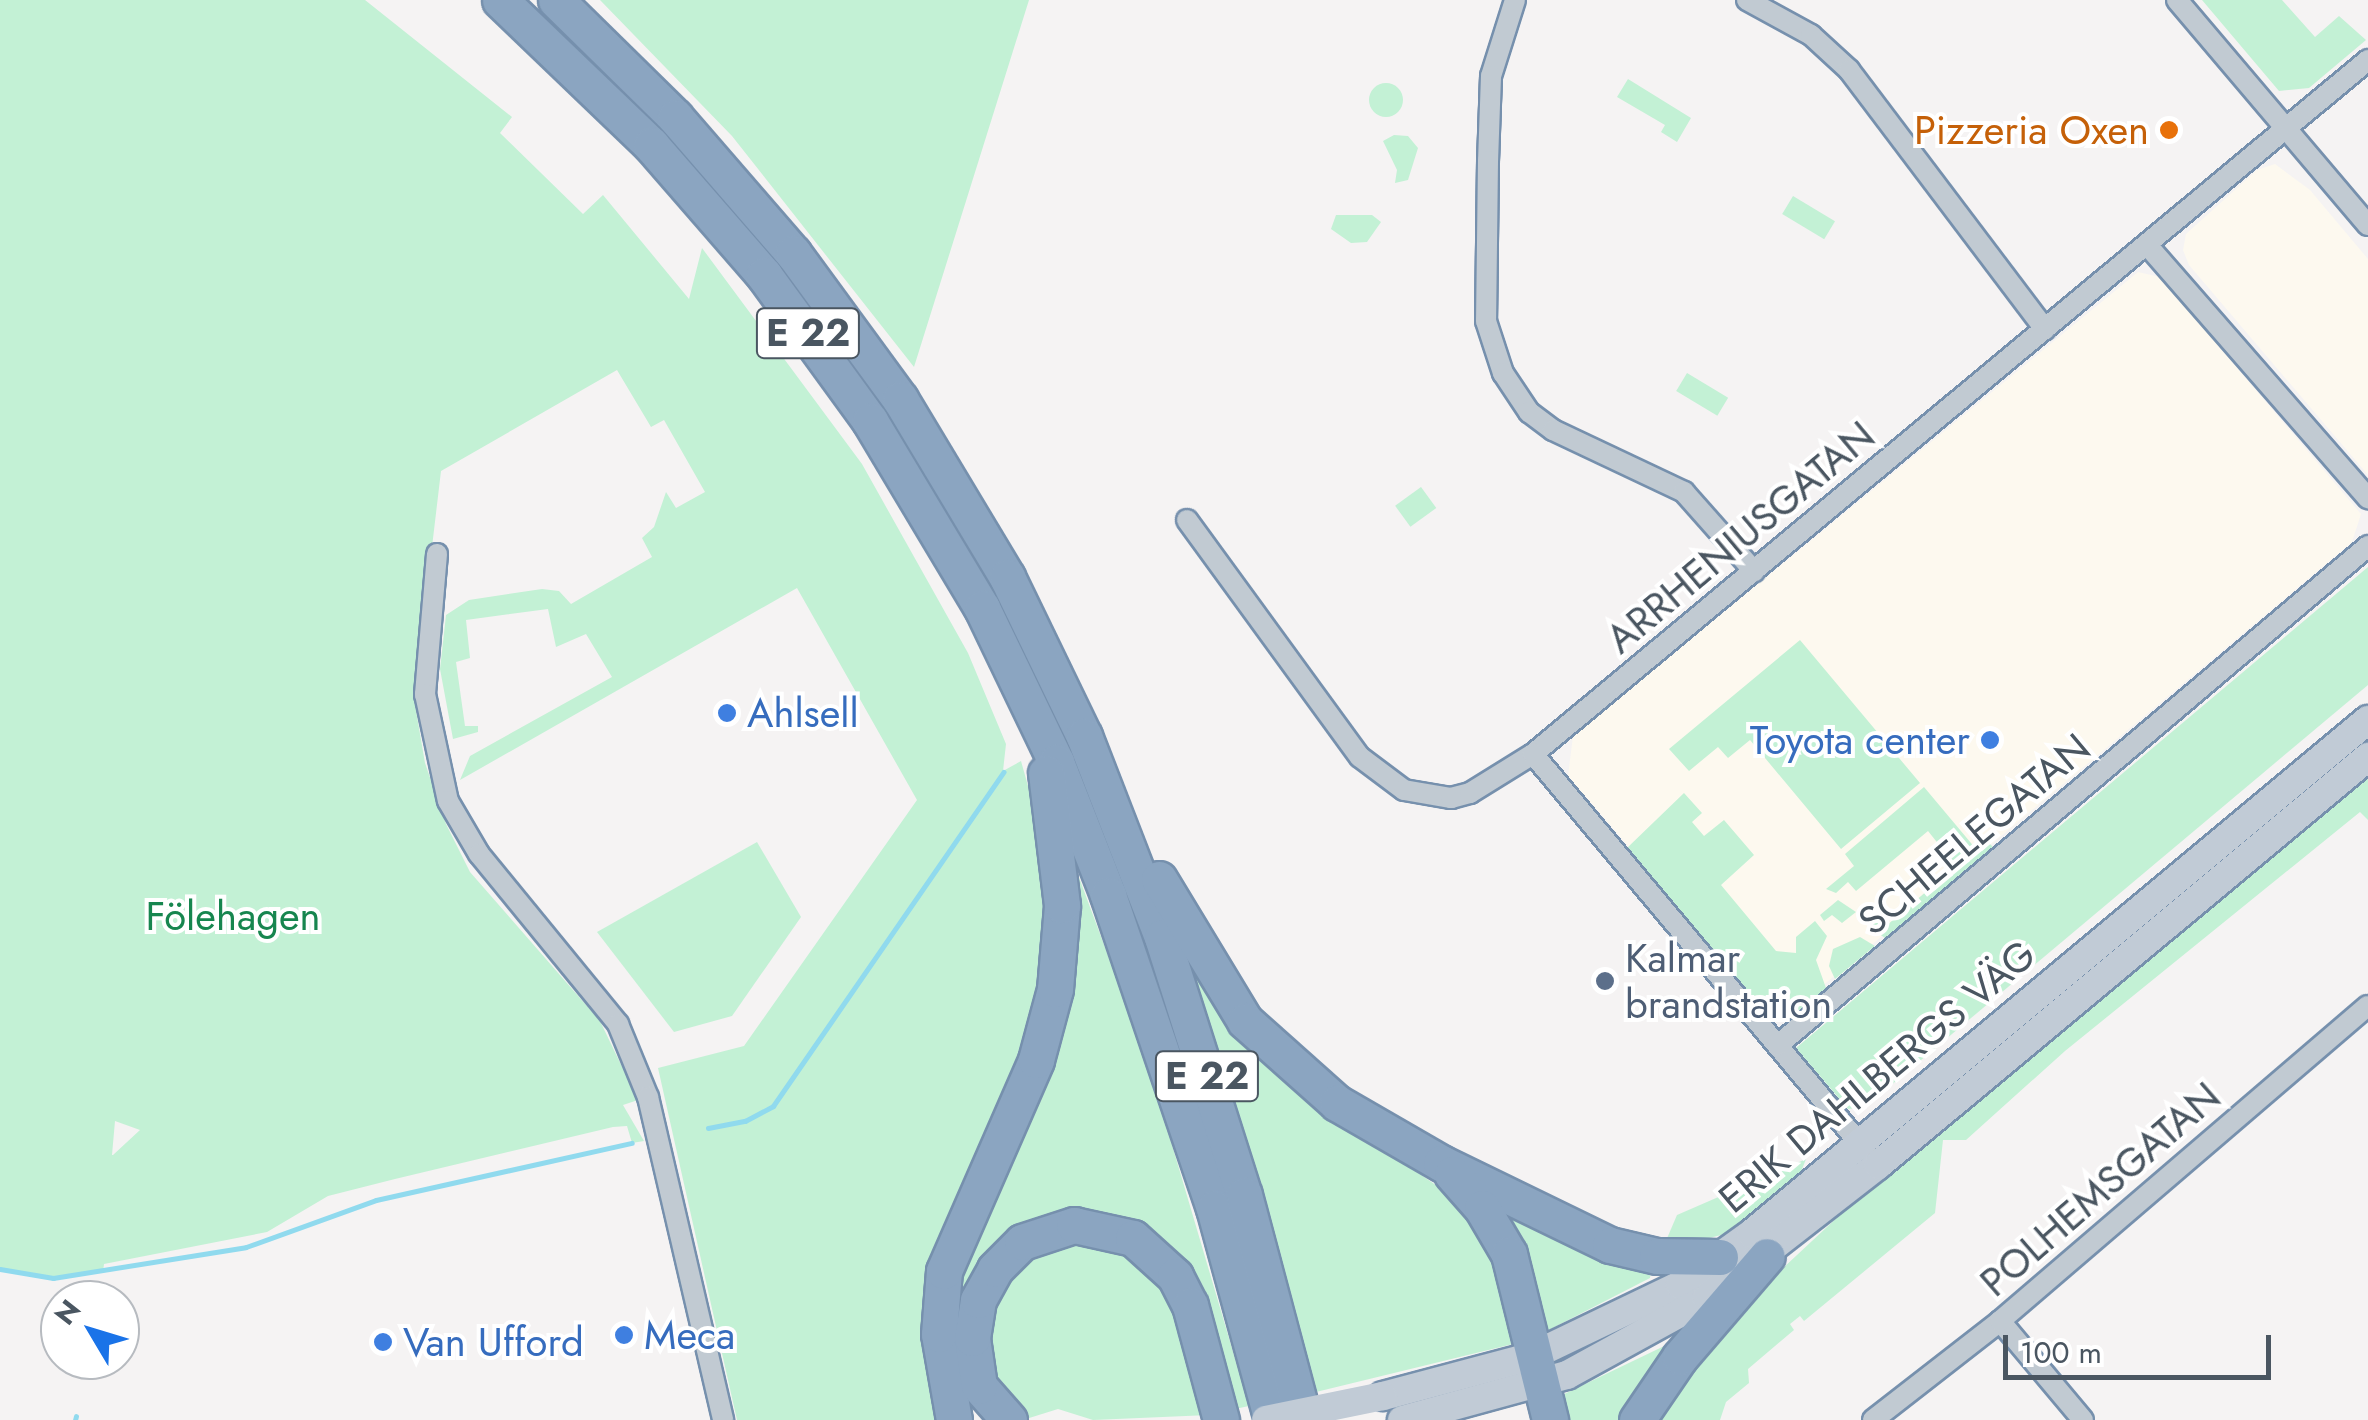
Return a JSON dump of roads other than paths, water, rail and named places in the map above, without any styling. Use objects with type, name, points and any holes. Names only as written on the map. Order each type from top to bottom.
[{"type":"highway","name":"E 22","points":[[500,0],[651,145],[820,348],[934,522],[1038,723],[1163,1052],[1269,1420]]},
{"type":"highway","name":"E 22","points":[[556,0],[735,184],[900,399],[1007,578],[1109,794],[1196,1039],[1304,1420]]},
{"type":"highway","points":[[954,1420],[939,1334],[944,1271],[1036,1060],[1060,950],[1058,858],[1038,723]]},
{"type":"highway","points":[[1109,794],[1245,1020],[1337,1103],[1441,1163],[1610,1245],[1657,1256],[1720,1257]]},
{"type":"highway","points":[[1441,1163],[1482,1208],[1509,1254],[1534,1371],[1550,1420]]},
{"type":"highway","points":[[1009,1420],[982,1403],[974,1320],[995,1268],[1038,1233],[1093,1226],[1134,1238],[1175,1276],[1190,1305],[1221,1420]]},
{"type":"highway","points":[[1637,1420],[1680,1357],[1767,1256]]},
{"type":"main road","name":"ERIK DAHLBERGS VÄG","points":[[1269,1420],[1534,1371],[1645,1306],[1720,1257],[2368,720]]},
{"type":"main road","name":"ERIK DAHLBERGS VÄG","points":[[1402,1420],[1653,1332],[1767,1256],[2368,758]]},
{"type":"street","points":[[1515,0],[1491,76],[1488,162],[1486,321],[1502,373],[1528,412],[1553,430],[1684,492],[1754,571]]},
{"type":"street","points":[[1747,0],[1811,35],[1849,70],[2046,330]]},
{"type":"street","points":[[2177,0],[2368,225]]},
{"type":"street","name":"ARRHENIUSGATAN","points":[[1187,520],[1379,775],[1404,790],[1450,798],[1491,782],[1533,754],[2368,60]]},
{"type":"street","points":[[2148,246],[2368,498]]},
{"type":"street","name":"SCHEELEGATAN","points":[[1778,1046],[2368,546]]},
{"type":"street","points":[[437,554],[425,694],[448,801],[479,854],[618,1024],[648,1097],[723,1420]]},
{"type":"street","points":[[1533,754],[1878,1165]]},
{"type":"street","name":"POLHEMSGATAN","points":[[1873,1420],[2000,1321],[2368,1006]]},
{"type":"street","points":[[2000,1321],[2083,1420]]},
{"type":"waterway","points":[[708,1128],[745,1121],[773,1106],[1003,772]]},
{"type":"waterway","points":[[0,1269],[53,1278],[246,1247],[376,1200],[632,1143]]},
{"type":"waterway","points":[[75,1420],[76,1416]]},
{"type":"place","name":"Pizzeria Oxen","points":[[2169,130]]},
{"type":"place","name":"Ahlsell","points":[[727,713]]},
{"type":"place","name":"Toyota center","points":[[1990,740]]},
{"type":"place","name":"Kalmar brandstation","points":[[1605,981]]},
{"type":"place","name":"Meca","points":[[624,1335]]},
{"type":"place","name":"Van Ufford","points":[[383,1342]]},
{"type":"park label","name":"Fölehagen","points":[[233,916]]}]
